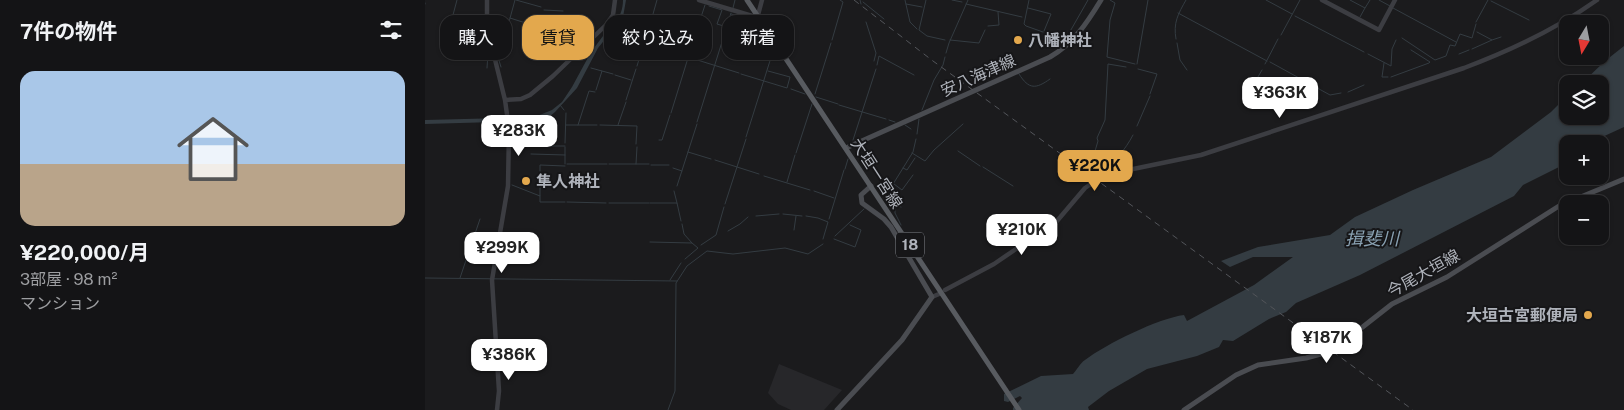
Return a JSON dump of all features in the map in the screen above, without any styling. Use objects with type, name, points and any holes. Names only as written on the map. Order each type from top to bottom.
[{"type":"main road","name":"大垣一宮線","points":[[747,0],[758,15]]},
{"type":"main road","name":"安八海津線","points":[[846,148],[1050,57],[1077,37],[1101,0]]},
{"type":"main road","name":"大垣一宮線","points":[[788,60],[1019,410]]},
{"type":"main road","name":"今尾大垣線","points":[[1184,410],[1236,375],[1258,364],[1306,358],[1333,351],[1392,304],[1447,277],[1559,206],[1624,179]]},
{"type":"main road","points":[[837,410],[902,340],[932,297],[891,227],[862,203],[860,198],[862,193],[871,186]]},
{"type":"street","points":[[487,0],[487,27],[505,100],[509,125],[508,186],[492,280],[500,395],[497,410]]},
{"type":"street","points":[[505,100],[521,99],[530,95],[548,81],[606,25],[613,15],[615,0]]},
{"type":"street","points":[[699,0],[752,15]]},
{"type":"street","points":[[759,15],[762,0]]},
{"type":"street","points":[[1323,0],[1379,30],[1395,0]]},
{"type":"street","points":[[945,290],[994,264],[1057,221],[1085,188],[1104,175],[1201,155],[1464,68],[1544,34],[1597,0]]},
{"type":"street","points":[[932,297],[939,294]]},
{"type":"shaded area","points":[[779,364],[842,390],[824,410],[791,410],[778,404],[768,393]]},
{"type":"water","points":[[623,0],[626,0],[623,15],[620,15]]},
{"type":"water","points":[[604,35],[604,41],[594,56],[594,48]]},
{"type":"water","name":"揖斐川","points":[[1624,46],[1624,127],[1607,135],[1559,135],[1559,167],[1523,185],[1514,196],[1360,275],[1296,303],[1286,312],[1269,319],[1233,341],[1223,340],[1219,347],[1197,356],[1147,369],[1109,391],[1088,407],[1089,410],[1013,410],[1022,398],[1020,396],[1008,402],[1004,401],[1004,394],[1041,376],[1073,374],[1083,361],[1147,326],[1184,315],[1187,321],[1254,285],[1293,257],[1253,257],[1230,267],[1221,261],[1258,247],[1330,235],[1355,217],[1491,157],[1559,104],[1559,125],[1609,125],[1609,75],[1590,75],[1601,65],[1609,65],[1609,58]]},
{"type":"water","points":[[587,60],[592,60],[577,88],[549,117],[535,122],[523,123],[425,124],[425,120],[532,118],[552,110],[562,102]]},
{"type":"waterway","points":[[453,15],[457,0]]},
{"type":"waterway","points":[[511,15],[515,0]]},
{"type":"waterway","points":[[516,0],[541,7]]},
{"type":"waterway","points":[[653,15],[657,0]]},
{"type":"waterway","points":[[733,8],[735,0]]},
{"type":"waterway","points":[[832,40],[843,2],[840,0]]},
{"type":"waterway","points":[[860,0],[861,4]]},
{"type":"waterway","points":[[905,0],[910,22],[917,29]]},
{"type":"waterway","points":[[926,0],[919,30],[927,36],[945,40]]},
{"type":"waterway","points":[[952,0],[962,2]]},
{"type":"waterway","points":[[946,53],[968,0]]},
{"type":"waterway","points":[[1029,0],[1024,24],[1043,32]]},
{"type":"waterway","points":[[1064,42],[1088,0]]},
{"type":"waterway","points":[[1110,0],[1115,3],[1110,20],[1107,57],[1135,64]]},
{"type":"waterway","points":[[1137,64],[1148,0]]},
{"type":"waterway","points":[[1176,39],[1175,28],[1177,19],[1186,0]]},
{"type":"waterway","points":[[1266,0],[1292,14]]},
{"type":"waterway","points":[[1281,35],[1300,0]]},
{"type":"waterway","points":[[1350,0],[1365,8],[1370,0]]},
{"type":"waterway","points":[[1379,0],[1390,6]]},
{"type":"waterway","points":[[1476,22],[1488,0]]},
{"type":"waterway","points":[[1491,1],[1529,20]]},
{"type":"waterway","points":[[863,2],[884,19]]},
{"type":"waterway","points":[[906,4],[922,7]]},
{"type":"waterway","points":[[966,4],[1022,17]]},
{"type":"waterway","points":[[702,15],[705,5]]},
{"type":"waterway","points":[[709,6],[722,10],[717,24],[722,26]]},
{"type":"waterway","points":[[1028,8],[1051,14],[1044,31]]},
{"type":"waterway","points":[[1360,17],[1365,8]]},
{"type":"waterway","points":[[1393,8],[1456,42]]},
{"type":"waterway","points":[[544,10],[563,11]]},
{"type":"waterway","points":[[988,26],[999,25],[998,12]]},
{"type":"waterway","points":[[697,122],[731,13]]},
{"type":"waterway","points":[[1178,13],[1267,61]]},
{"type":"waterway","points":[[1295,16],[1364,52]]},
{"type":"waterway","points":[[512,19],[522,22]]},
{"type":"waterway","points":[[866,22],[876,53],[874,61]]},
{"type":"waterway","points":[[1402,38],[1435,60],[1446,56],[1450,45],[1455,46],[1460,34],[1472,38],[1476,24]]},
{"type":"waterway","points":[[950,40],[979,43],[985,30]]},
{"type":"waterway","points":[[1472,49],[1492,40],[1477,32]]},
{"type":"waterway","points":[[1492,40],[1501,37]]},
{"type":"waterway","points":[[1265,64],[1278,39]]},
{"type":"waterway","points":[[1368,54],[1391,66],[1392,49],[1396,40]]},
{"type":"waterway","points":[[815,94],[831,43]]},
{"type":"waterway","points":[[1177,43],[1180,60],[1187,70]]},
{"type":"waterway","points":[[1391,77],[1430,62],[1411,50]]},
{"type":"waterway","points":[[1459,54],[1469,50]]},
{"type":"waterway","points":[[877,65],[879,56],[914,75]]},
{"type":"waterway","points":[[922,110],[945,57]]},
{"type":"waterway","points":[[487,68],[488,60]]},
{"type":"waterway","points":[[499,60],[501,67]]},
{"type":"waterway","points":[[637,66],[639,60]]},
{"type":"waterway","points":[[671,113],[687,60]]},
{"type":"waterway","points":[[697,60],[739,73]]},
{"type":"waterway","points":[[746,137],[770,60]]},
{"type":"waterway","points":[[977,71],[1011,60]]},
{"type":"waterway","points":[[1270,62],[1330,95],[1341,93]]},
{"type":"waterway","points":[[1384,63],[1382,77],[1388,77]]},
{"type":"waterway","points":[[1126,67],[1108,64],[1105,120],[1097,138],[1098,141],[1092,161],[1101,170],[1120,155],[1133,135]]},
{"type":"waterway","points":[[591,68],[602,71],[596,90]]},
{"type":"waterway","points":[[626,100],[636,69]]},
{"type":"waterway","points":[[853,140],[876,69]]},
{"type":"waterway","points":[[1138,69],[1157,74],[1150,94]]},
{"type":"waterway","points":[[1255,82],[1262,70]]},
{"type":"waterway","points":[[602,71],[613,74]]},
{"type":"waterway","points":[[741,74],[787,88],[790,77],[768,71]]},
{"type":"waterway","points":[[1019,74],[1026,83],[1033,86],[1041,85],[1050,79]]},
{"type":"waterway","points":[[615,75],[631,80]]},
{"type":"waterway","points":[[1247,97],[1254,85]]},
{"type":"waterway","points":[[1348,92],[1364,85]]},
{"type":"waterway","points":[[791,89],[805,94]]},
{"type":"waterway","points":[[578,125],[589,91],[595,92]]},
{"type":"waterway","points":[[1137,126],[1150,96]]},
{"type":"waterway","points":[[816,97],[838,104]]},
{"type":"waterway","points":[[618,125],[626,102]]},
{"type":"waterway","points":[[796,153],[812,104]]},
{"type":"waterway","points":[[560,105],[564,110]]},
{"type":"waterway","points":[[839,105],[886,119]]},
{"type":"waterway","points":[[565,143],[566,113]]},
{"type":"waterway","points":[[659,140],[662,140],[670,115]]},
{"type":"waterway","points":[[917,134],[919,119]]},
{"type":"waterway","points":[[889,120],[895,122]]},
{"type":"waterway","points":[[677,186],[697,124]]},
{"type":"waterway","points":[[912,153],[925,161],[934,150],[963,124]]},
{"type":"waterway","points":[[566,125],[597,125]]},
{"type":"waterway","points":[[600,125],[637,126],[636,144]]},
{"type":"waterway","points":[[905,125],[911,129]]},
{"type":"waterway","points":[[528,130],[529,142]]},
{"type":"waterway","points":[[725,204],[746,139]]},
{"type":"waterway","points":[[890,189],[913,152],[916,139]]},
{"type":"waterway","points":[[531,146],[565,146]]},
{"type":"waterway","points":[[565,147],[565,164]]},
{"type":"waterway","points":[[636,164],[637,147]]},
{"type":"waterway","points":[[958,151],[980,166]]},
{"type":"waterway","points":[[688,152],[711,159]]},
{"type":"waterway","points":[[531,154],[565,155]]},
{"type":"waterway","points":[[787,182],[795,155]]},
{"type":"waterway","points":[[903,168],[907,170],[915,158]]},
{"type":"waterway","points":[[845,169],[848,159]]},
{"type":"waterway","points":[[715,160],[759,174]]},
{"type":"waterway","points":[[567,164],[607,164]]},
{"type":"waterway","points":[[609,164],[649,164]]},
{"type":"waterway","points":[[540,175],[540,165],[565,166]]},
{"type":"waterway","points":[[651,165],[669,165]]},
{"type":"waterway","points":[[983,167],[1013,186]]},
{"type":"waterway","points":[[673,168],[682,171]]},
{"type":"waterway","points":[[829,219],[844,170]]},
{"type":"waterway","points":[[894,184],[902,190],[913,175]]},
{"type":"waterway","points":[[764,176],[810,190]]},
{"type":"waterway","points":[[512,185],[540,196],[540,179]]},
{"type":"waterway","points":[[674,191],[677,203]]},
{"type":"waterway","points":[[814,191],[834,198]]},
{"type":"waterway","points":[[887,191],[895,204],[895,213],[901,225]]},
{"type":"waterway","points":[[540,196],[540,202],[565,202]]},
{"type":"waterway","points":[[567,202],[606,203]]},
{"type":"waterway","points":[[609,203],[649,203]]},
{"type":"waterway","points":[[650,203],[677,203],[681,221]]},
{"type":"waterway","points":[[895,204],[901,207]]},
{"type":"waterway","points":[[701,245],[716,235],[724,207]]},
{"type":"waterway","points":[[835,236],[864,209]]},
{"type":"waterway","points":[[756,216],[779,214]]},
{"type":"waterway","points":[[783,214],[802,216]]},
{"type":"waterway","points":[[794,230],[796,216]]},
{"type":"waterway","points":[[806,216],[828,222],[823,239]]},
{"type":"waterway","points":[[728,231],[748,217]]},
{"type":"waterway","points":[[460,278],[480,219]]},
{"type":"waterway","points":[[650,242],[692,243],[684,234],[682,224]]},
{"type":"waterway","points":[[834,239],[855,247],[861,230],[850,225]]},
{"type":"waterway","points":[[685,259],[698,248],[692,243]]},
{"type":"waterway","points":[[668,410],[675,391],[676,283],[687,266],[707,251],[733,254],[785,248],[808,254],[823,244]]},
{"type":"waterway","points":[[670,280],[681,263]]},
{"type":"waterway","points":[[425,278],[677,281]]},
{"type":"railway","points":[[854,0],[933,61],[1413,410]]},
{"type":"place","name":"八幡神社","points":[[1018,40]]},
{"type":"place","name":"隼人神社","points":[[526,181]]},
{"type":"place","name":"大垣古宮郵便局","points":[[1588,315]]}]
